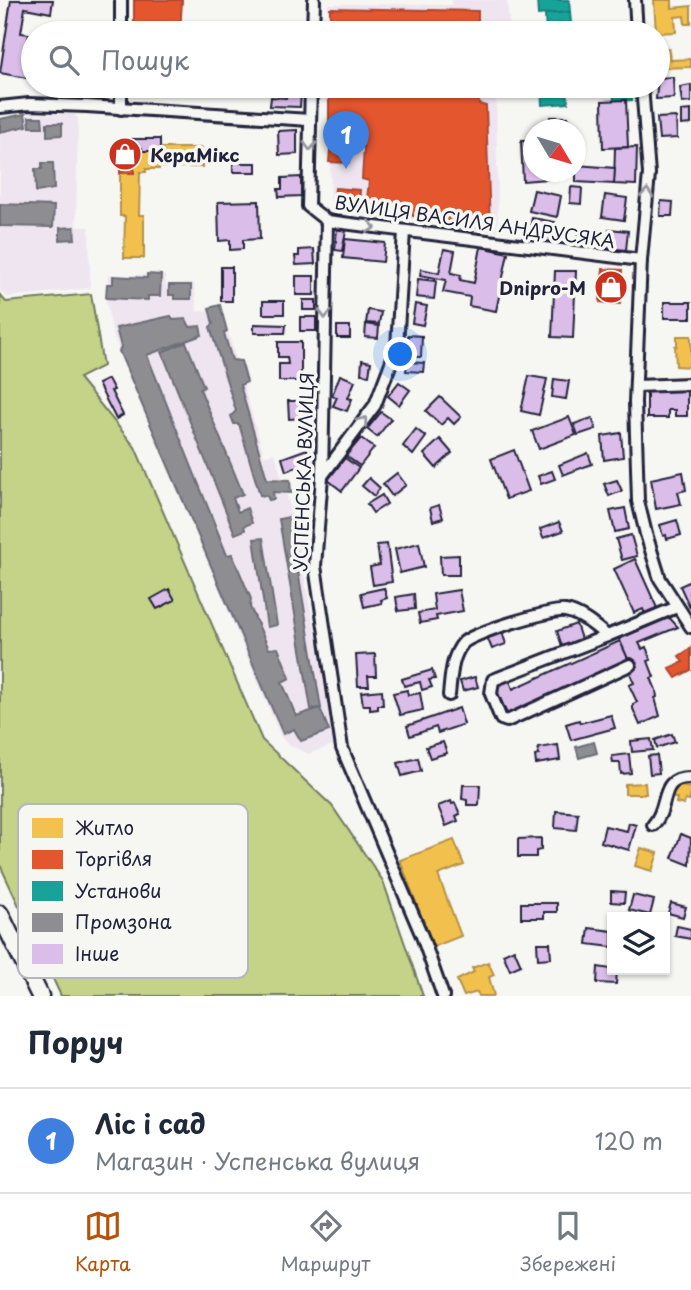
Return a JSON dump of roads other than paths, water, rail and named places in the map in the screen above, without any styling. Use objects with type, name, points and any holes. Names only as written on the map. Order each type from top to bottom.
[{"type":"highway","points":[[0,914],[18,951]]},
{"type":"highway","points":[[31,978],[40,996]]},
{"type":"street","points":[[121,0],[121,21]]},
{"type":"street","points":[[313,21],[314,0]]},
{"type":"street","points":[[635,0],[636,21]]},
{"type":"street","points":[[121,98],[121,109]]},
{"type":"street","points":[[0,107],[29,104],[310,120],[311,98]]},
{"type":"street","points":[[643,98],[649,174],[641,260],[636,386],[638,501],[660,579],[691,627]]},
{"type":"street","name":"ВУЛИЦЯ ВАСИЛЯ АНДРУСЯКА","points":[[310,120],[308,206],[327,221],[641,260]]},
{"type":"street","name":"УСПЕНСЬКА ВУЛИЦЯ","points":[[327,221],[322,476],[315,566],[342,748],[422,936],[443,996]]},
{"type":"street","points":[[322,476],[375,405],[397,347],[404,231]]},
{"type":"street","points":[[636,386],[691,384]]},
{"type":"street","points":[[630,665],[506,721],[500,719],[491,694],[493,681],[677,607]]},
{"type":"street","points":[[449,695],[453,663],[458,650],[465,640],[478,634],[553,611],[568,611],[607,636]]},
{"type":"street","points":[[653,825],[659,818],[670,783],[677,778],[691,778]]},
{"type":"place","name":"КераМікс","points":[[125,154]]},
{"type":"place","name":"Ліс і сад","points":[[346,169]]},
{"type":"place","name":"Dnipro-M","points":[[611,287]]}]
